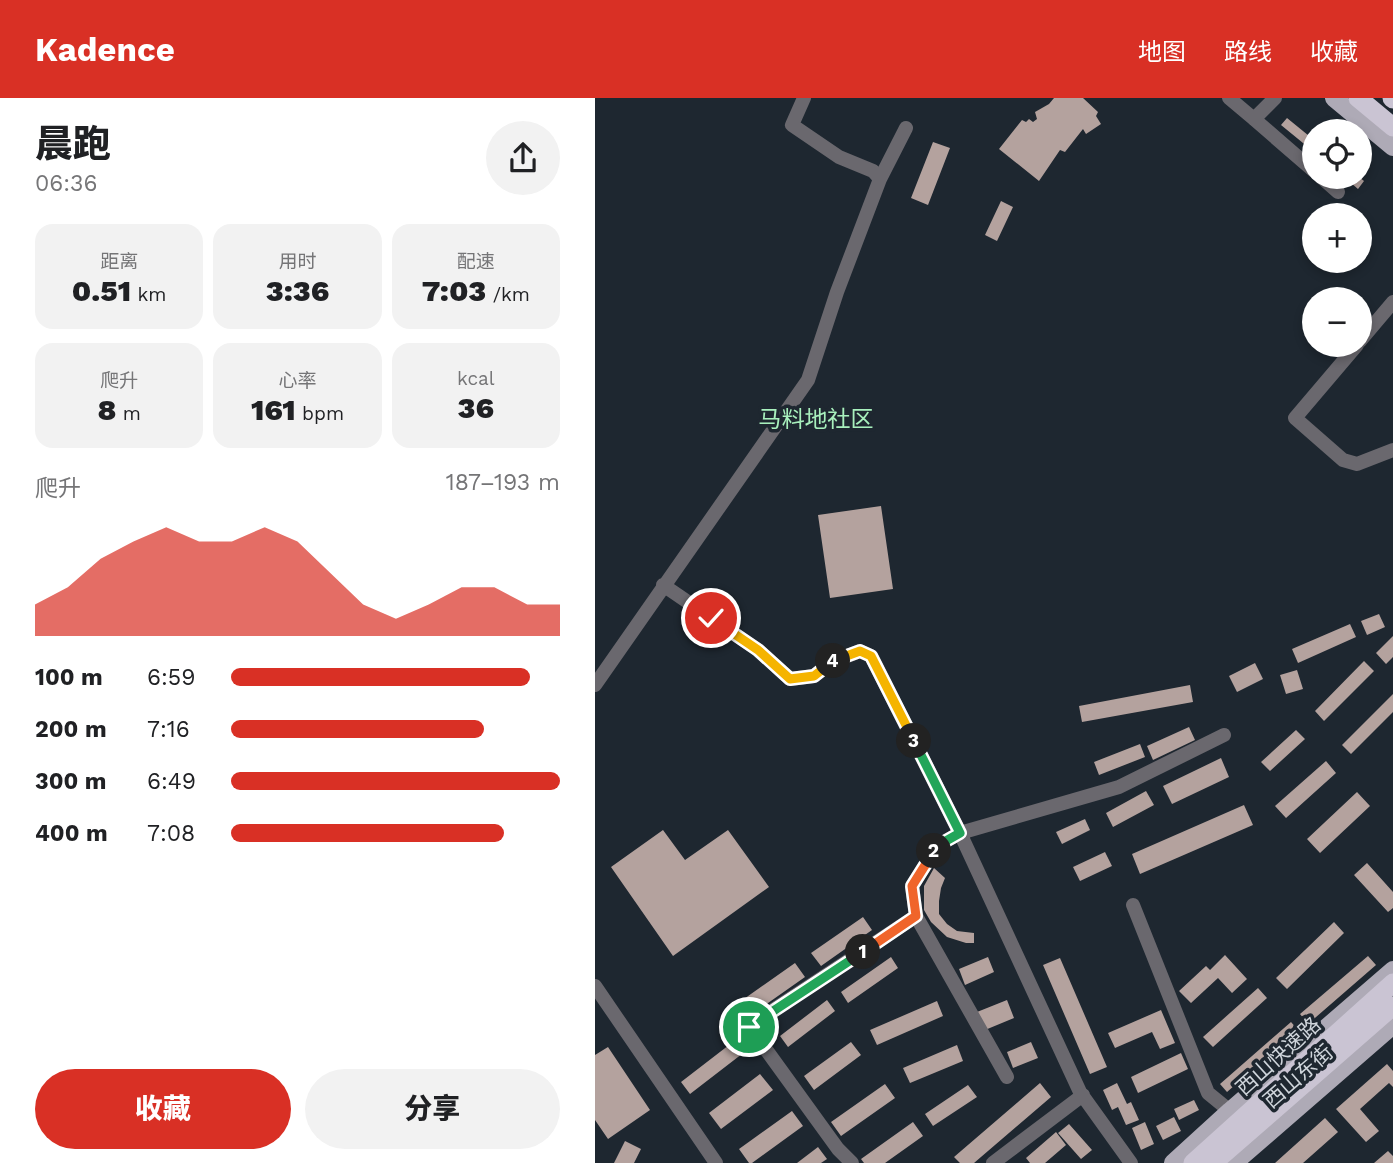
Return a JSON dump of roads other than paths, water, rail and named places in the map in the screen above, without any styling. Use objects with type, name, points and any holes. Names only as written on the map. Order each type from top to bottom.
[{"type":"highway","points":[[1358,98],[1393,127]]},
{"type":"highway","name":"西山快速路","points":[[1225,1159],[1284,1087],[1393,983]]},
{"type":"highway","name":"西山快速路","points":[[1193,1163],[1284,1087],[1393,1006]]},
{"type":"highway","points":[[1230,1111],[1284,1087]]},
{"type":"highway","points":[[1225,1159],[1268,1133]]},
{"type":"main road","points":[[1334,98],[1393,147]]},
{"type":"main road","name":"西山东街","points":[[1173,1163],[1393,970]]},
{"type":"main road","name":"西山东街","points":[[1268,1133],[1393,1025]]},
{"type":"street","points":[[804,98],[792,125],[839,157],[873,171],[880,179]]},
{"type":"street","points":[[1229,98],[1302,161]]},
{"type":"street","points":[[1254,119],[1275,98]]},
{"type":"street","points":[[598,676],[808,380],[837,292],[880,179],[906,128]]},
{"type":"street","points":[[1335,189],[1338,192]]},
{"type":"street","points":[[1372,327],[1393,302]]},
{"type":"street","points":[[1346,357],[1295,418],[1343,460],[1357,464],[1393,450]]},
{"type":"street","points":[[663,585],[758,650],[790,679],[814,676],[832,662],[860,651],[871,656],[960,833],[1083,1095],[1131,1163]]},
{"type":"street","points":[[1007,1077],[916,916],[912,886],[937,846],[960,833],[1119,787],[1224,735]]},
{"type":"street","points":[[1133,905],[1208,1093],[1230,1111]]},
{"type":"street","points":[[852,1163],[838,1149],[749,1027],[916,916]]},
{"type":"street","points":[[595,985],[716,1163]]},
{"type":"street","points":[[993,1163],[1083,1095]]},
{"type":"district","name":"马料地社区","points":[[816,419]]}]
